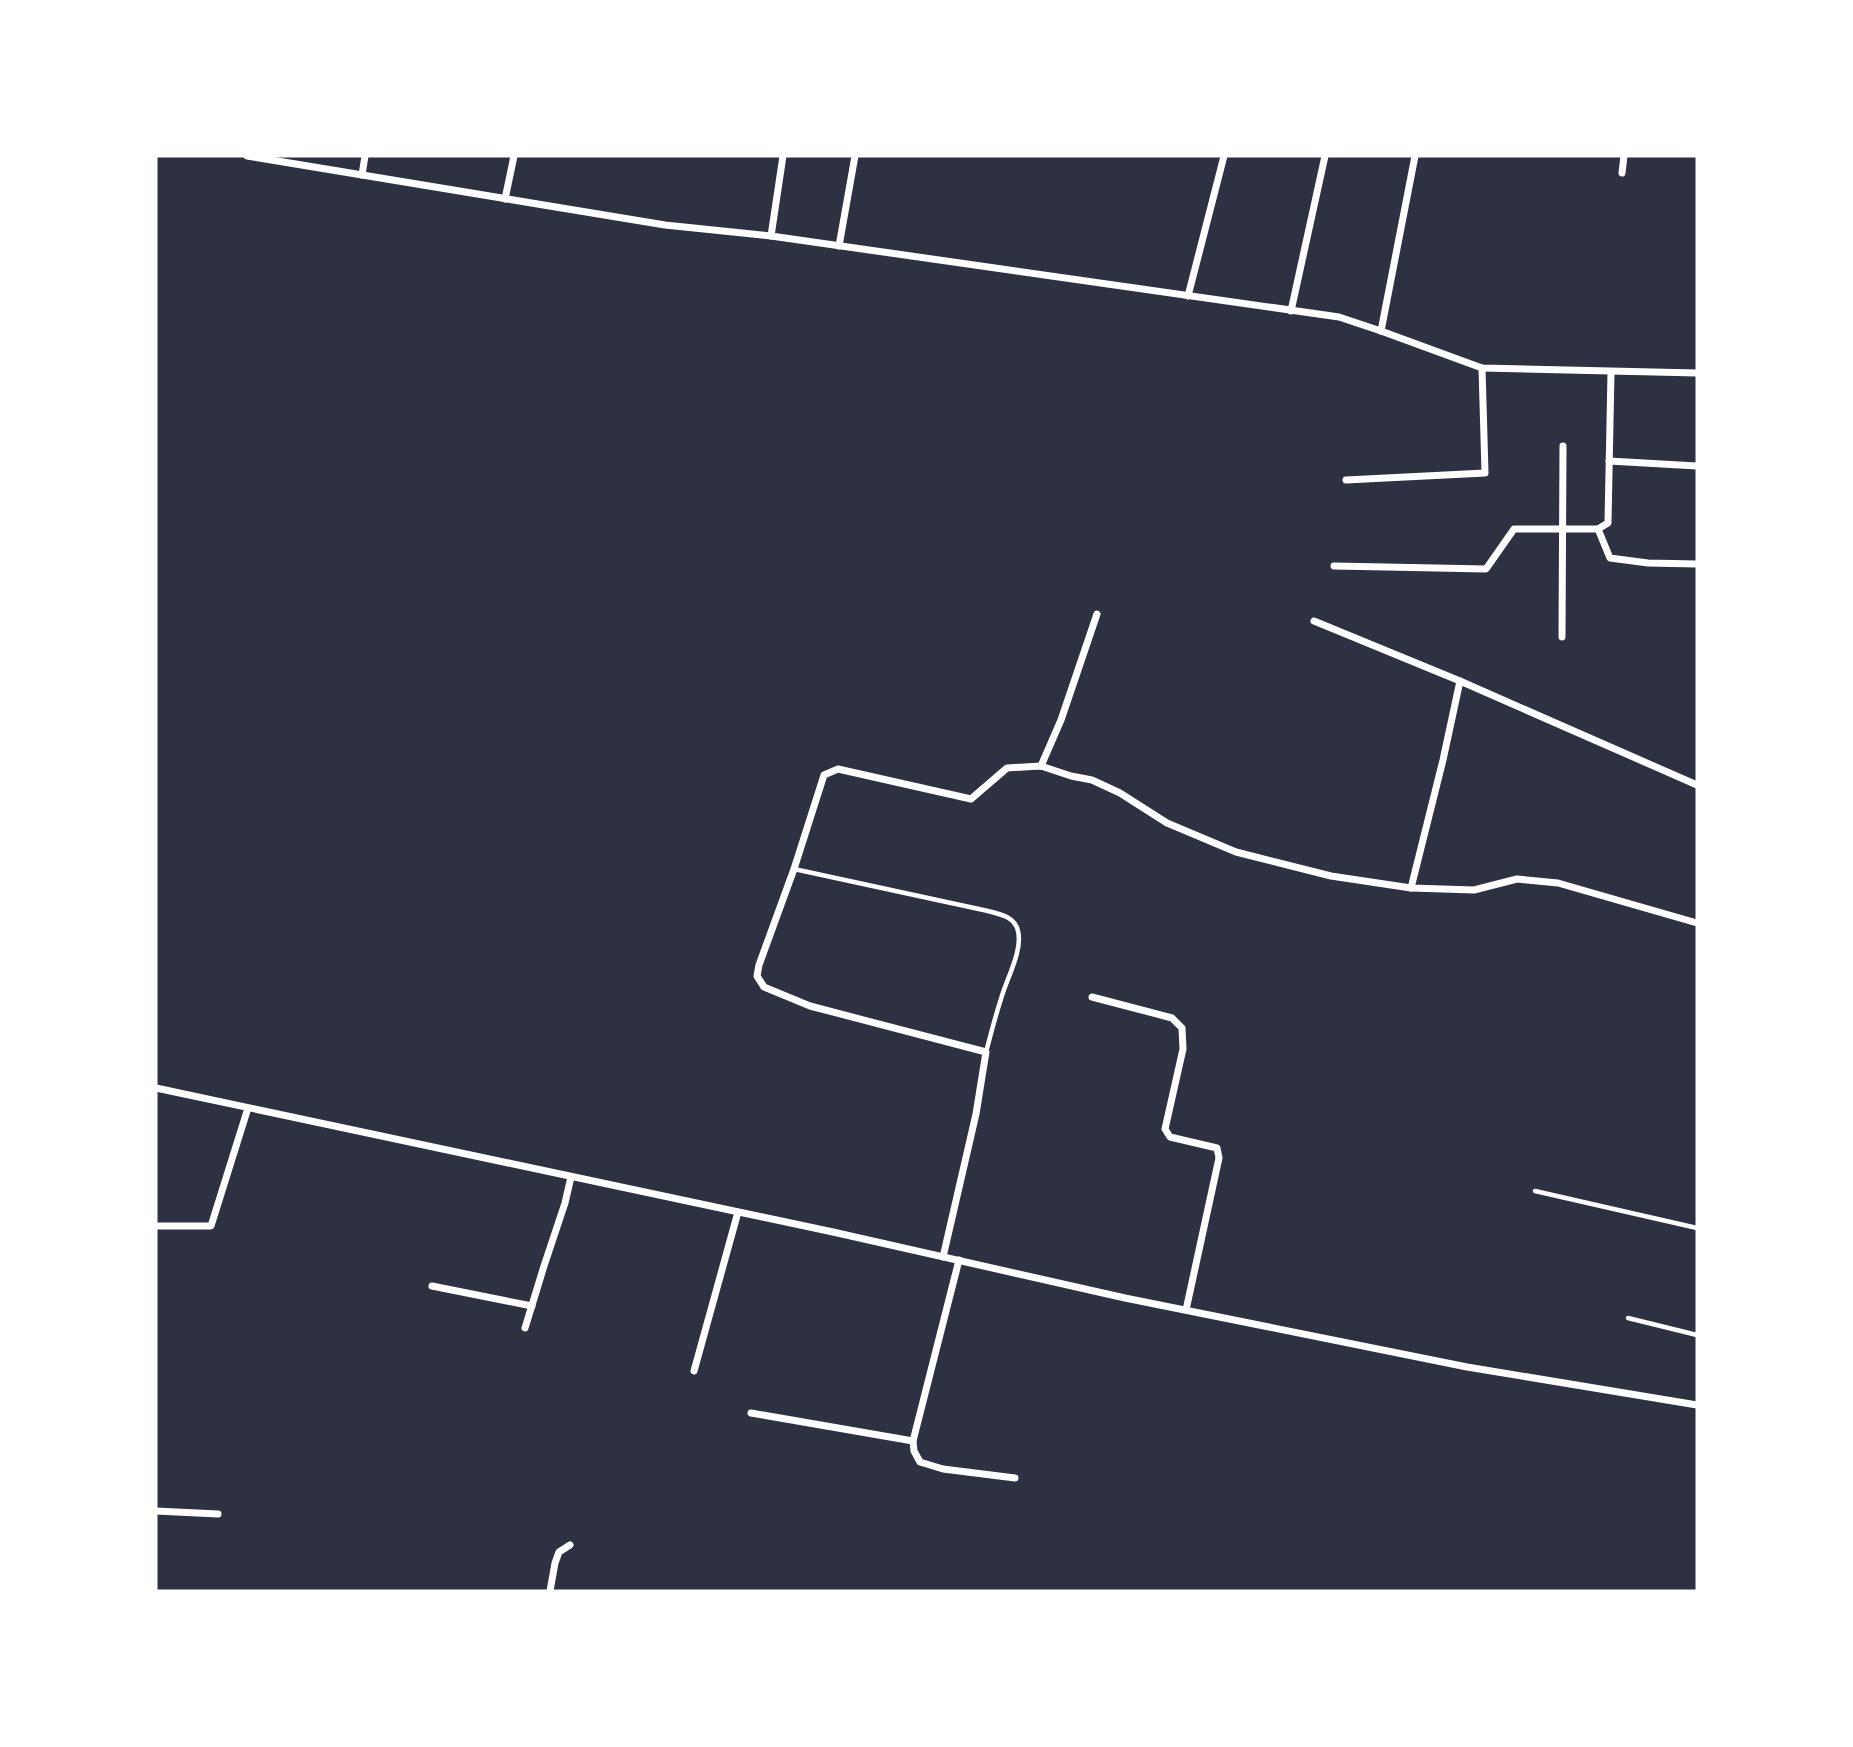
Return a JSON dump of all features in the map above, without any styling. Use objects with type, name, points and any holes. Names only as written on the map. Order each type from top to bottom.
[{"type":"street","points":[[247,156],[664,225],[771,236],[1339,317],[1482,368],[1697,373]]},
{"type":"street","points":[[362,175],[365,156]]},
{"type":"street","points":[[505,199],[514,156]]},
{"type":"street","points":[[771,236],[783,156]]},
{"type":"street","points":[[839,246],[855,156]]},
{"type":"street","points":[[1188,296],[1224,156]]},
{"type":"street","points":[[1291,311],[1325,156]]},
{"type":"street","points":[[1381,331],[1415,156]]},
{"type":"street","points":[[1622,173],[1624,156]]},
{"type":"street","points":[[1346,480],[1485,473],[1482,368]]},
{"type":"street","points":[[1334,566],[1486,569],[1514,529],[1598,529],[1608,523],[1611,372]]},
{"type":"street","points":[[1562,637],[1563,446]]},
{"type":"street","points":[[1609,461],[1697,466]]},
{"type":"street","points":[[1598,529],[1609,558],[1648,563],[1697,564]]},
{"type":"street","points":[[1041,766],[1061,720],[1097,614]]},
{"type":"street","points":[[1314,621],[1460,681],[1697,785]]},
{"type":"street","points":[[1410,888],[1460,681]]},
{"type":"street","points":[[943,1257],[976,1114],[986,1052],[810,1006],[764,987],[757,976],[824,775],[838,769],[971,799],[1007,768],[1041,766],[1092,780],[1120,793],[1167,823],[1236,852],[1331,876],[1410,888],[1474,890],[1517,879],[1558,883],[1697,923]]},
{"type":"street","points":[[1092,997],[1172,1018],[1182,1028],[1184,1049],[1165,1129],[1170,1137],[1217,1148],[1219,1157],[1186,1310]]},
{"type":"street","points":[[156,1088],[1186,1310],[1463,1366],[1697,1405]]},
{"type":"street","points":[[158,1226],[211,1226],[248,1108]]},
{"type":"street","points":[[526,1328],[571,1177]]},
{"type":"street","points":[[694,1371],[738,1212]]},
{"type":"street","points":[[960,1260],[913,1441],[914,1451],[920,1462],[943,1469],[1015,1478]]},
{"type":"street","points":[[432,1286],[532,1306]]},
{"type":"street","points":[[751,1413],[913,1441]]},
{"type":"street","points":[[156,1511],[218,1514]]},
{"type":"street","points":[[550,1591],[559,1552],[570,1545]]},
{"type":"lane","points":[[794,869],[988,911],[1011,920],[1019,932],[1015,961],[1001,996],[986,1052]]},
{"type":"lane","points":[[1535,1191],[1697,1228]]},
{"type":"lane","points":[[1628,1318],[1697,1335]]}]
